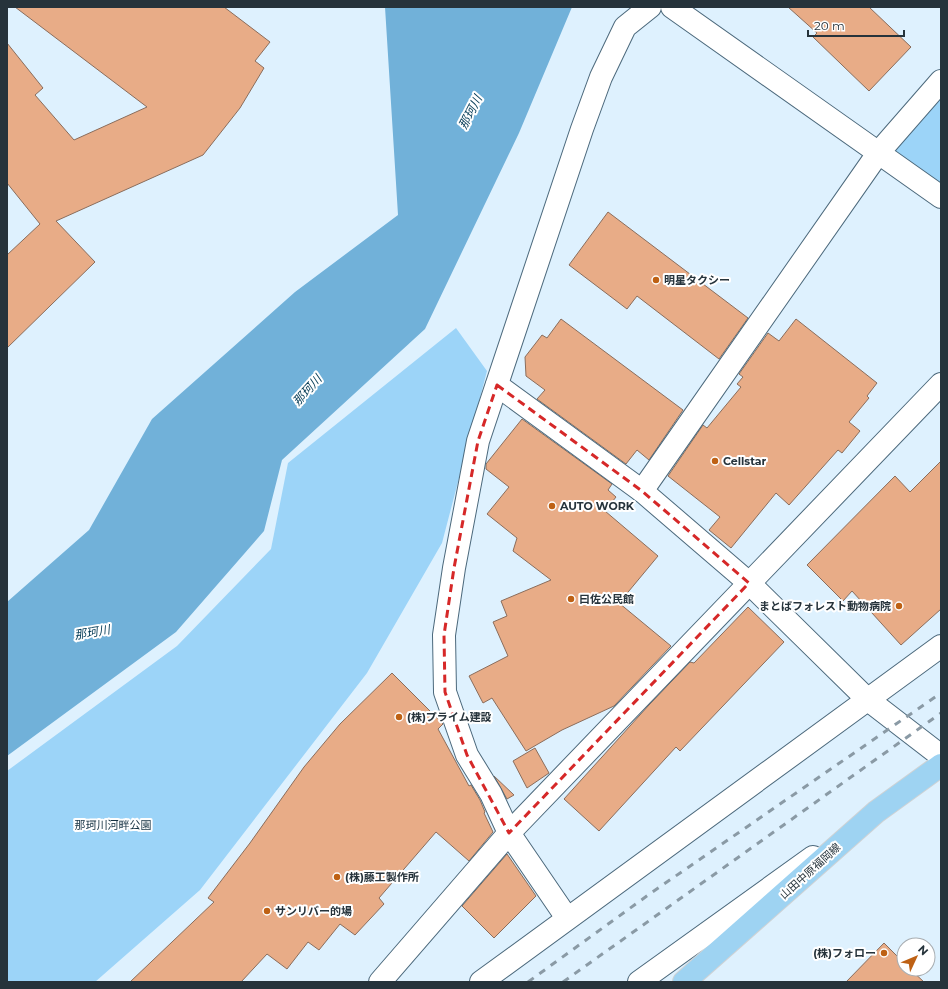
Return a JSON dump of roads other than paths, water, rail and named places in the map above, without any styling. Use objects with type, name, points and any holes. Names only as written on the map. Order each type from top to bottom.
[{"type":"main road","name":"山田中原福岡線","points":[[684,982],[876,812],[941,765]]},
{"type":"street","points":[[567,918],[509,833],[491,794],[468,755],[445,692],[444,635],[466,500],[478,441],[582,129],[601,77],[626,27],[650,7]]},
{"type":"street","points":[[672,7],[941,197]]},
{"type":"street","points":[[642,491],[879,152],[941,81]]},
{"type":"street","points":[[380,982],[509,833],[941,384]]},
{"type":"street","points":[[497,385],[642,491],[749,583],[867,699],[941,756]]},
{"type":"street","points":[[481,982],[941,646]]},
{"type":"street","points":[[639,982],[876,812]]},
{"type":"water","name":"那珂川","points":[[385,7],[572,7],[519,133],[425,329],[282,460],[264,531],[176,632],[7,756],[7,602],[89,530],[152,419],[295,292],[398,215]]},
{"type":"railway","points":[[528,982],[651,893],[941,693]]},
{"type":"railway","points":[[563,982],[941,713]]},
{"type":"place","name":"明星タクシー","points":[[656,280]]},
{"type":"place","name":"Cellstar","points":[[715,461]]},
{"type":"place","name":"AUTO WORK","points":[[552,506]]},
{"type":"place","name":"曰佐公民館","points":[[571,599]]},
{"type":"place","name":"まとばフォレスト動物病院","points":[[899,606]]},
{"type":"place","name":"(株)プライム建設","points":[[399,717]]},
{"type":"place","name":"(株)藤工製作所","points":[[337,877]]},
{"type":"place","name":"サンリバー的場","points":[[267,911]]},
{"type":"place","name":"(株)フォロー","points":[[884,953]]},
{"type":"park label","name":"那珂川河畔公園","points":[[113,825]]}]
